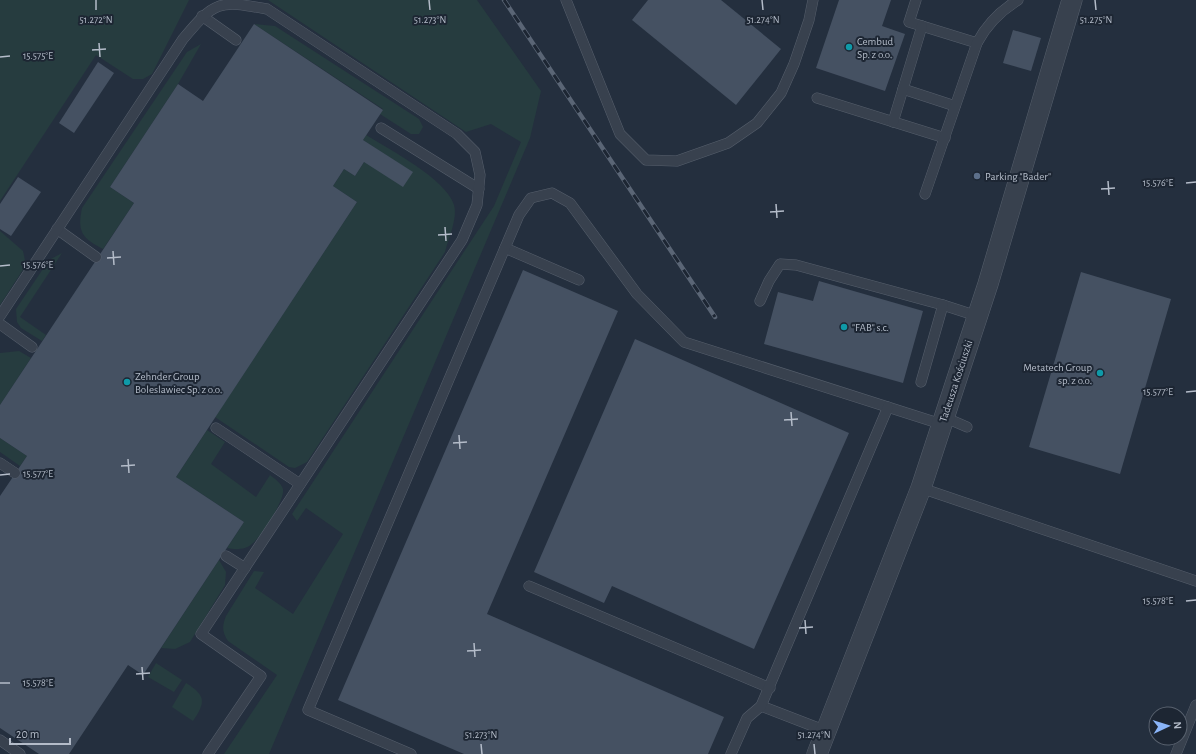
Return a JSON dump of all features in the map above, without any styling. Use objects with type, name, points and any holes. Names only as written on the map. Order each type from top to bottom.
[{"type":"street","name":"Tadeusza Kościuszki","points":[[817,754],[921,488],[977,316],[1072,0]]},
{"type":"lane","points":[[566,0],[620,134],[646,160],[677,161],[728,143],[757,123],[781,93],[794,64],[809,20],[813,0]]},
{"type":"lane","points":[[916,0],[909,22],[977,44]]},
{"type":"lane","points":[[925,194],[977,44],[985,29],[1004,9],[1018,0]]},
{"type":"lane","points":[[0,316],[183,39],[202,16],[218,4],[240,2],[267,9],[457,134],[475,152],[480,175],[477,205],[462,240],[201,634],[261,676],[208,754]]},
{"type":"lane","points":[[202,16],[236,40]]},
{"type":"lane","points":[[893,122],[922,26]]},
{"type":"lane","points":[[903,89],[955,106]]},
{"type":"lane","points":[[817,98],[945,138]]},
{"type":"lane","points":[[381,128],[479,189]]},
{"type":"lane","points":[[411,754],[308,710],[519,215],[531,198],[552,193],[570,203],[637,294],[684,342],[888,407],[967,427]]},
{"type":"lane","points":[[57,229],[96,257]]},
{"type":"lane","points":[[506,248],[579,280]]},
{"type":"lane","points":[[760,301],[769,281],[780,264],[796,265],[943,305],[977,316]]},
{"type":"lane","points":[[921,382],[943,305]]},
{"type":"lane","points":[[0,324],[32,347]]},
{"type":"lane","points":[[731,754],[747,718],[761,706],[770,688],[888,407]]},
{"type":"lane","points":[[216,428],[300,484]]},
{"type":"lane","points":[[0,463],[15,473]]},
{"type":"lane","points":[[921,488],[1196,581]]},
{"type":"lane","points":[[226,556],[245,568]]},
{"type":"lane","points":[[529,586],[770,688]]},
{"type":"lane","points":[[761,706],[826,731]]},
{"type":"lane","points":[[1176,754],[1196,706]]},
{"type":"lane","points":[[0,740],[20,754]]},
{"type":"green space","points":[[0,0],[189,0],[152,74],[143,79],[133,79],[96,55],[0,201]]},
{"type":"green space","points":[[268,0],[477,0],[541,91],[530,138],[269,754],[224,754],[277,675],[228,641],[223,629],[226,616],[254,571],[264,572],[255,588],[293,614],[343,534],[306,508],[297,521],[292,514],[494,206],[521,142],[491,124],[466,132]]},
{"type":"green space","points":[[254,24],[275,26],[419,119],[423,127],[419,134],[411,134],[380,114],[383,109]]},
{"type":"green space","points":[[201,44],[178,84],[110,187],[134,203],[103,249],[86,238],[83,233],[80,223],[82,208],[187,52]]},
{"type":"green space","points":[[366,135],[402,156],[429,175],[440,185],[449,195],[454,205],[454,222],[445,252],[307,462],[295,468],[289,467],[215,417],[357,202],[333,186],[344,169],[355,176],[364,162],[412,172],[363,140]]},
{"type":"green space","points":[[0,231],[23,251],[26,265],[0,305]]},
{"type":"green space","points":[[62,253],[20,317],[46,335],[42,341],[21,328],[17,322],[16,309],[49,260]]},
{"type":"green space","points":[[19,351],[31,358],[0,405],[0,353]]},
{"type":"green space","points":[[207,430],[225,442],[211,464],[256,497],[270,475],[283,489],[283,494],[277,509],[267,525],[253,543],[244,548],[227,548],[244,522],[176,477]]},
{"type":"green space","points":[[0,438],[27,456],[20,466],[0,452]]},
{"type":"green space","points":[[219,560],[226,572],[225,585],[190,642],[175,649],[161,648]]},
{"type":"green space","points":[[156,663],[182,680],[174,692],[148,677]]},
{"type":"green space","points":[[186,683],[198,692],[202,700],[200,709],[193,721],[172,707]]},
{"type":"building","points":[[648,0],[721,0],[781,49],[736,105],[632,20]]},
{"type":"building","name":"Cembud Sp. z o.o.","points":[[839,0],[891,0],[882,26],[905,34],[885,91],[816,68]]},
{"type":"building","name":"Zehnder Group Boleslawiec Sp. z o.o.","points":[[254,24],[383,110],[363,140],[413,172],[403,187],[364,162],[355,176],[344,169],[333,186],[357,202],[176,477],[244,522],[143,675],[128,665],[69,754],[39,754],[0,728],[0,496],[27,456],[0,438],[0,405],[134,203],[110,187],[178,84],[203,101]]},
{"type":"building","points":[[1013,30],[1041,38],[1031,71],[1003,63]]},
{"type":"building","points":[[98,62],[114,73],[74,133],[59,123]]},
{"type":"building","points":[[18,177],[41,192],[11,236],[0,229],[0,204]]},
{"type":"building","points":[[523,270],[618,311],[487,614],[724,717],[708,754],[464,754],[338,700]]},
{"type":"building","name":"Metatech Group sp. z o.o.","points":[[1081,272],[1171,299],[1120,474],[1029,447]]},
{"type":"building","name":"\"FAB\" s.c.","points":[[819,281],[923,311],[903,383],[764,344],[778,292],[813,301]]},
{"type":"building","points":[[635,339],[849,433],[754,649],[612,586],[604,603],[534,572]]},
{"type":"railway","points":[[504,0],[715,317]]},
{"type":"place","name":"Cembud Sp. z o.o.","points":[[849,47]]},
{"type":"place","name":"Parking \"Bader\"","points":[[977,176]]},
{"type":"place","name":"\"FAB\" s.c.","points":[[844,327]]},
{"type":"place","name":"Metatech Group sp. z o.o.","points":[[1100,373]]},
{"type":"place","name":"Zehnder Group Boleslawiec Sp. z o.o.","points":[[127,382]]}]
